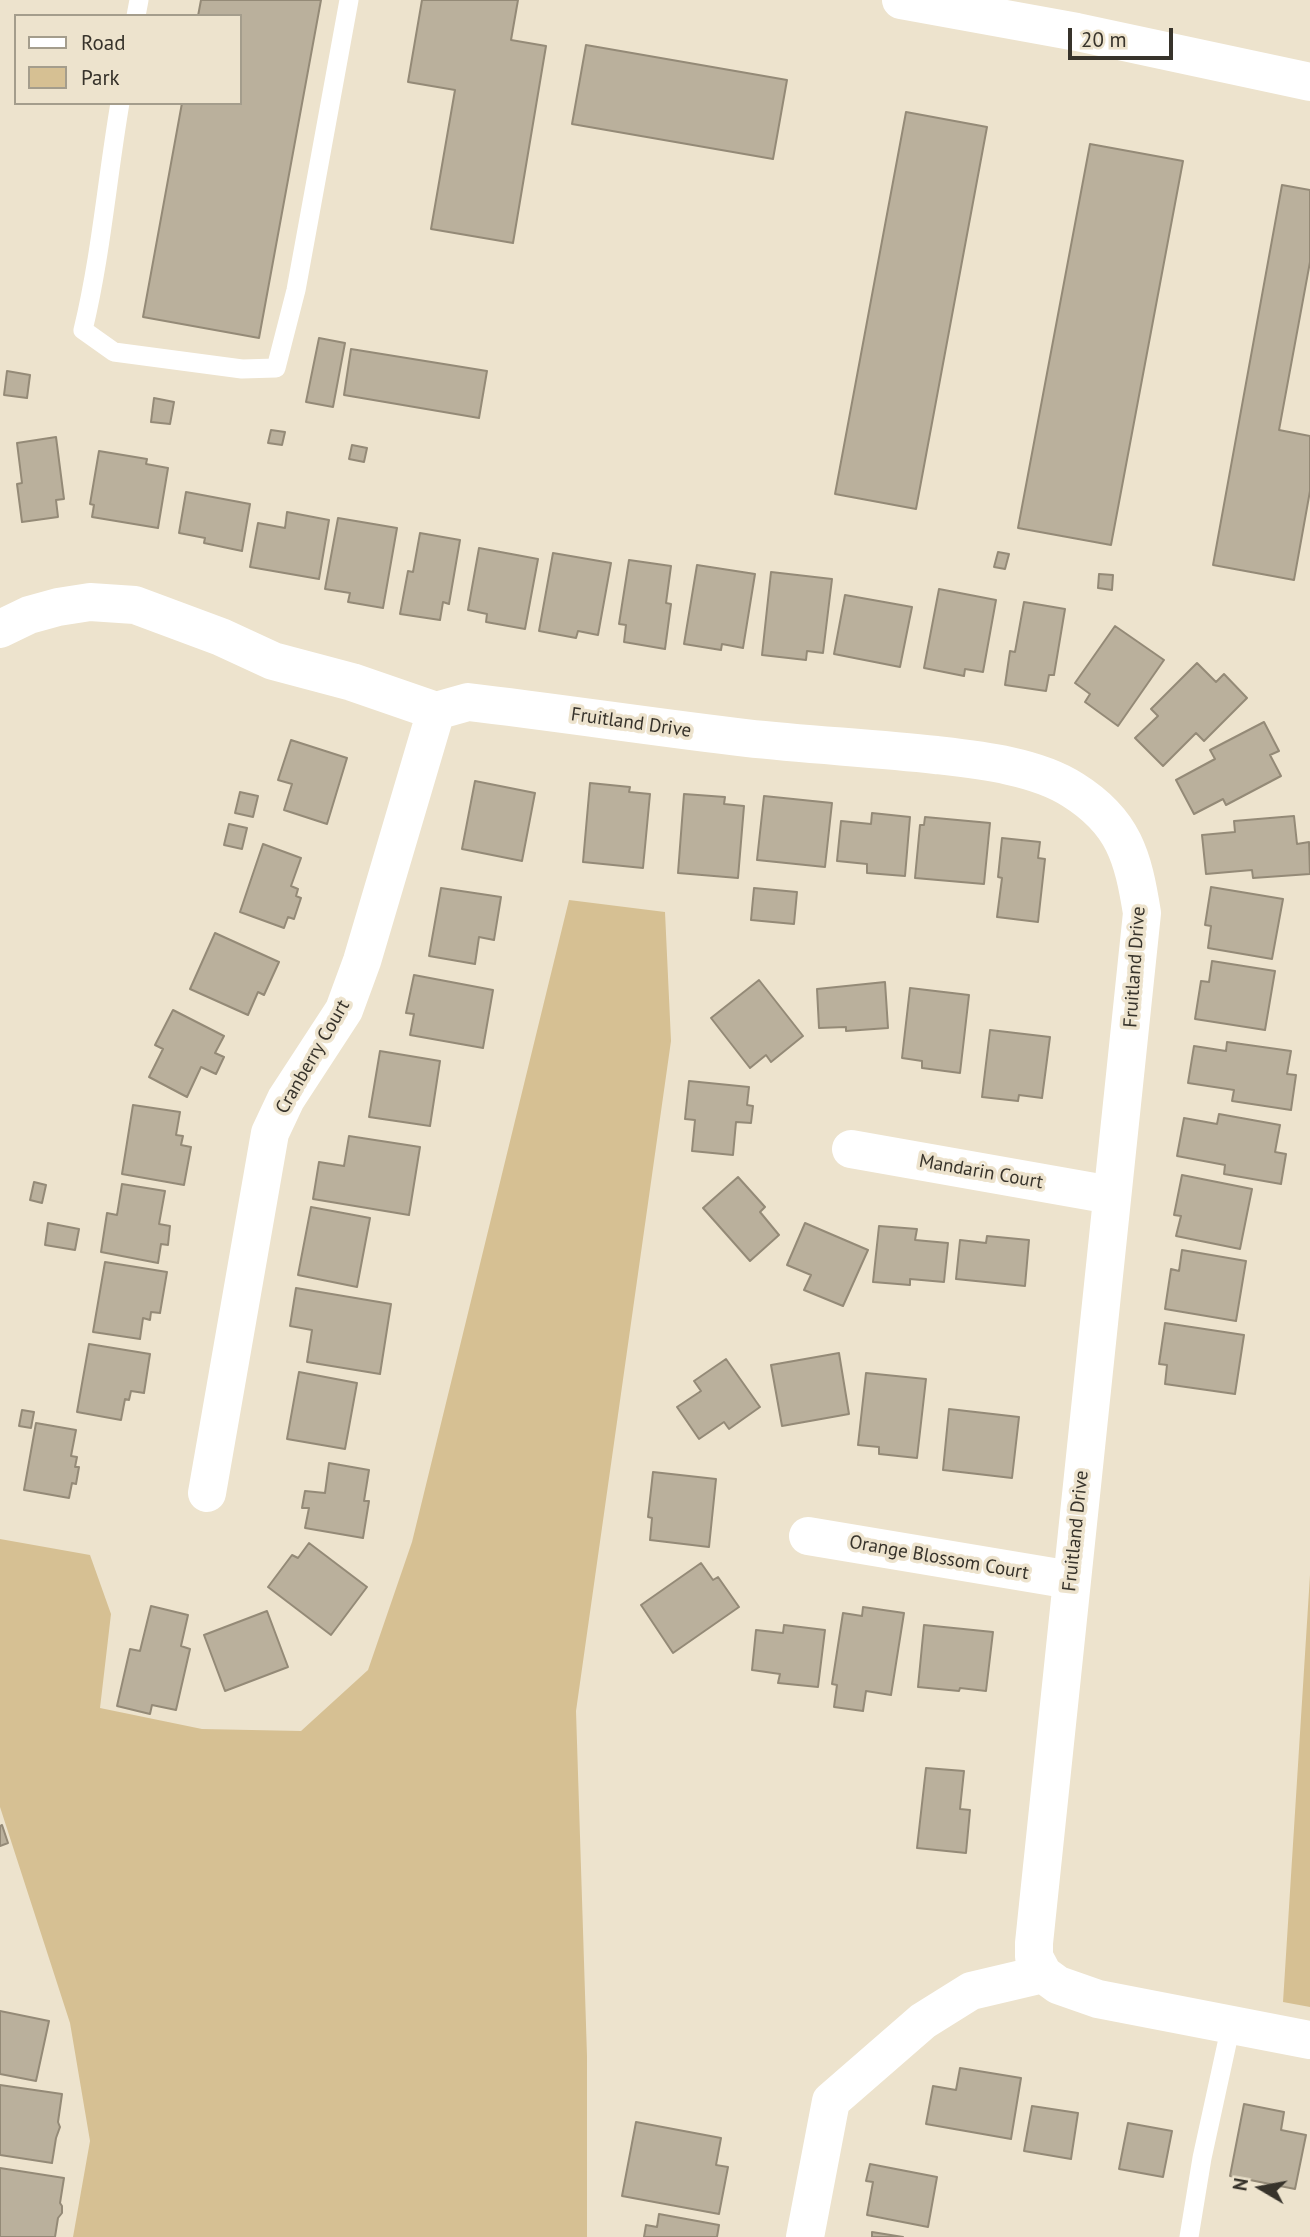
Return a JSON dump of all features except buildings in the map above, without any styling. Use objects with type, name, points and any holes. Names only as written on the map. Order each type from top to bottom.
[{"type":"street","points":[[901,0],[1077,32],[1310,82]]},
{"type":"street","points":[[0,629],[29,615],[58,607],[90,602],[135,605],[221,637],[272,660],[352,682],[436,711]]},
{"type":"street","name":"Fruitland Drive","points":[[436,711],[468,702],[748,738],[876,748],[997,762],[1071,788],[1101,811],[1124,840],[1136,875],[1142,913],[1034,1943],[1034,1957],[1043,1974]]},
{"type":"street","name":"Cranberry Court","points":[[207,1493],[270,1133],[286,1099],[344,1010],[362,961],[436,711]]},
{"type":"street","name":"Mandarin Court","points":[[851,1149],[1111,1195]]},
{"type":"street","name":"Orange Blossom Court","points":[[808,1536],[1071,1580]]},
{"type":"street","points":[[805,2237],[831,2101],[923,2021],[971,1991],[1043,1974],[1058,1984],[1098,1999],[1310,2040]]},
{"type":"lane","points":[[120,105],[94,283],[83,330],[114,352],[242,369],[276,369],[296,290],[349,0]]},
{"type":"lane","points":[[1189,2237],[1202,2158],[1231,2025]]},
{"type":"green space","points":[[569,900],[665,912],[671,1041],[576,1711],[587,2056],[587,2237],[73,2237],[90,2141],[70,2023],[0,1807],[0,1539],[90,1555],[111,1614],[100,1708],[202,1729],[301,1731],[368,1670],[412,1542]]},
{"type":"green space","points":[[1310,1575],[1310,2007],[1283,2002]]}]
